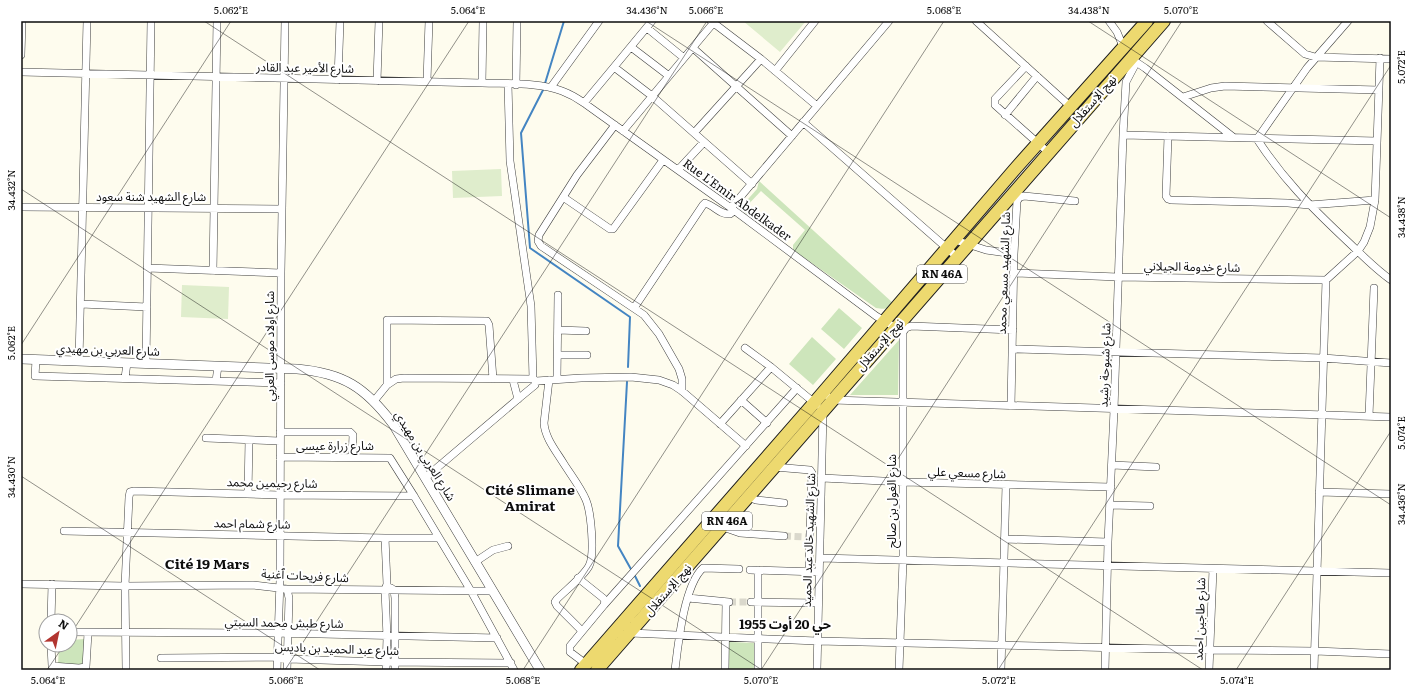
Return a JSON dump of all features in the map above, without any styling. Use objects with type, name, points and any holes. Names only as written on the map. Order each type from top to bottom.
[{"type":"main road","name":"نهج الإستقلال","points":[[828,396],[880,318],[955,240],[1071,107],[1130,56],[1147,21]]},
{"type":"main road","name":"نهج الإستقلال","points":[[583,667],[828,396],[899,330],[957,257],[1049,153],[1130,56],[1164,21]]},
{"type":"main road","name":"نهج الإستقلال","points":[[597,670],[774,467],[819,406]]},
{"type":"street","points":[[21,55],[22,21]]},
{"type":"street","points":[[79,361],[84,208],[87,21]]},
{"type":"street","points":[[146,363],[152,21]]},
{"type":"street","points":[[213,271],[217,21]]},
{"type":"street","name":"شارع اولاد موسى العربي","points":[[277,670],[277,633],[284,589],[280,536],[280,432],[283,79],[285,21]]},
{"type":"street","points":[[338,80],[340,21]]},
{"type":"street","points":[[377,81],[379,21]]},
{"type":"street","points":[[428,21],[428,81]]},
{"type":"street","points":[[482,83],[483,21]]},
{"type":"street","points":[[516,85],[517,21]]},
{"type":"street","points":[[546,87],[600,21]]},
{"type":"street","points":[[584,103],[652,21]]},
{"type":"street","points":[[775,71],[815,21]]},
{"type":"street","points":[[634,308],[703,205],[706,203],[723,214],[730,214],[752,184],[890,21]]},
{"type":"street","points":[[976,21],[1071,107]]},
{"type":"street","points":[[1109,21],[1130,56],[1233,137]]},
{"type":"street","points":[[1267,21],[1305,54],[1315,57],[1391,59]]},
{"type":"street","points":[[1257,139],[1292,87],[1315,57],[1348,21]]},
{"type":"street","points":[[623,131],[713,22],[761,59],[817,106]]},
{"type":"street","points":[[647,28],[684,58]]},
{"type":"street","points":[[631,47],[669,76]]},
{"type":"street","points":[[693,48],[792,136]]},
{"type":"street","name":"شارع شبوحة رشيد","points":[[1105,670],[1108,542],[1123,135],[1126,82],[1130,56]]},
{"type":"street","points":[[1314,670],[1326,280],[1358,251],[1364,242],[1370,227],[1375,200],[1380,58]]},
{"type":"street","points":[[694,133],[761,59]]},
{"type":"street","points":[[1026,66],[995,100],[995,105],[1049,153]]},
{"type":"street","points":[[614,68],[652,96],[752,184]]},
{"type":"street","name":"شارع الأمير عبد القادر","points":[[21,72],[151,74],[283,79],[428,81],[508,84],[546,87],[572,95],[584,103]]},
{"type":"street","points":[[1005,114],[1037,76]]},
{"type":"street","points":[[425,478],[535,385],[531,306],[510,161],[508,84]]},
{"type":"street","points":[[1183,98],[1211,88],[1225,86],[1379,90]]},
{"type":"street","name":"Rue L'Emir Abdelkader","points":[[584,103],[733,209],[880,318]]},
{"type":"street","points":[[804,122],[946,249],[957,257]]},
{"type":"street","points":[[615,125],[562,197],[539,235],[538,241],[541,246],[644,315],[658,334],[679,369],[682,379],[682,391]]},
{"type":"street","points":[[1123,135],[1377,141]]},
{"type":"street","points":[[1168,136],[1166,196],[1171,200],[1288,203],[1309,206],[1375,200]]},
{"type":"street","points":[[1257,139],[1269,157],[1309,206],[1371,264],[1391,280]]},
{"type":"street","points":[[678,170],[704,142]]},
{"type":"street","points":[[562,197],[610,229],[613,229],[663,160]]},
{"type":"street","name":"شارع الشهيد مسعي محمد","points":[[1011,406],[1013,273],[1017,201],[1020,197],[1024,196],[1075,201]]},
{"type":"street","name":"شارع الشهيد شنة سعود","points":[[21,207],[282,209]]},
{"type":"street","points":[[955,240],[986,250],[1014,254]]},
{"type":"street","points":[[147,268],[281,273]]},
{"type":"street","name":"شارع خدومة الجيلاني","points":[[1013,273],[1118,277],[1326,280]]},
{"type":"street","points":[[1369,416],[1374,288]]},
{"type":"street","points":[[557,379],[558,296]]},
{"type":"street","points":[[81,304],[147,307]]},
{"type":"street","points":[[880,318],[899,330],[911,326],[1013,330]]},
{"type":"street","points":[[387,385],[387,320],[487,321],[490,324],[493,379]]},
{"type":"street","points":[[558,330],[586,331]]},
{"type":"street","name":"شارع الغول بن صالح","points":[[899,330],[904,403],[903,560],[899,670]]},
{"type":"street","points":[[745,348],[819,406]]},
{"type":"street","points":[[1013,349],[1323,358],[1391,363]]},
{"type":"street","points":[[558,355],[587,355]]},
{"type":"street","name":"شارع العربي بن مهيدي","points":[[21,359],[281,368],[317,371],[337,377],[352,384],[369,396],[393,424],[540,670]]},
{"type":"street","points":[[36,360],[35,376],[281,383]]},
{"type":"street","points":[[125,378],[127,362]]},
{"type":"street","points":[[216,381],[218,366]]},
{"type":"street","points":[[720,424],[771,367]]},
{"type":"street","points":[[374,401],[387,385],[396,379],[404,378],[513,380],[549,380],[602,377],[643,378],[659,380],[673,385],[746,446]]},
{"type":"street","points":[[513,380],[518,399]]},
{"type":"street","points":[[549,380],[544,429],[586,500],[589,511],[592,552],[590,564],[586,570],[555,602],[557,606],[582,631]]},
{"type":"street","points":[[583,667],[570,652],[570,646],[604,605],[797,388]]},
{"type":"street","points":[[828,396],[904,403],[1391,417]]},
{"type":"street","points":[[741,400],[767,423]]},
{"type":"street","name":"شارع الشهيد خالد عبد الحميد","points":[[817,670],[822,478],[819,406]]},
{"type":"street","points":[[280,432],[352,433],[352,457]]},
{"type":"street","points":[[206,438],[280,440]]},
{"type":"street","points":[[248,494],[249,440]]},
{"type":"street","name":"شارع زرارة عيسى","points":[[280,457],[390,458],[414,496]]},
{"type":"street","points":[[1112,465],[1156,467]]},
{"type":"street","points":[[774,467],[812,472],[808,537],[809,565]]},
{"type":"street","name":"شارع مسعي علي","points":[[822,478],[903,482],[1111,487]]},
{"type":"street","points":[[1001,670],[1006,485]]},
{"type":"street","name":"شارع رحيمين محمد","points":[[128,532],[129,496],[130,492],[134,491],[280,495],[414,496]]},
{"type":"street","points":[[1319,492],[1391,494]]},
{"type":"street","points":[[414,496],[471,591],[512,666]]},
{"type":"street","points":[[748,497],[756,500],[784,503]]},
{"type":"street","points":[[1110,505],[1150,506]]},
{"type":"street","points":[[723,527],[740,533],[784,536]]},
{"type":"street","name":"شارع شمام احمد","points":[[64,531],[439,538]]},
{"type":"street","points":[[126,670],[125,586],[128,532]]},
{"type":"street","points":[[386,538],[386,666]]},
{"type":"street","points":[[1004,539],[1108,542]]},
{"type":"street","points":[[475,562],[493,550],[508,546]]},
{"type":"street","points":[[820,558],[1391,573]]},
{"type":"street","points":[[675,670],[679,635],[688,598],[695,578],[703,568],[739,569]]},
{"type":"street","name":"شارع طاجين احمد","points":[[1210,670],[1213,569]]},
{"type":"street","points":[[750,570],[819,572]]},
{"type":"street","points":[[758,570],[754,602],[758,638],[758,670]]},
{"type":"street","points":[[578,578],[603,598],[605,602],[604,605]]},
{"type":"street","name":"شارع فريحات ٱغنية","points":[[21,584],[125,586],[254,585],[284,589],[386,587],[394,590],[492,591]]},
{"type":"street","points":[[51,613],[52,584]]},
{"type":"street","name":"شارع اولاد موسى العربي","points":[[284,589],[289,598],[287,670]]},
{"type":"street","points":[[394,590],[395,666]]},
{"type":"street","points":[[688,598],[728,602],[725,637],[725,670]]},
{"type":"street","points":[[754,602],[818,603]]},
{"type":"street","name":"شارع طبش محمد السبتي","points":[[78,632],[277,633],[387,637],[498,638]]},
{"type":"street","points":[[630,632],[817,641],[1002,646],[1314,651],[1391,654]]},
{"type":"street","points":[[51,653],[52,666],[79,669],[86,667],[88,633]]},
{"type":"street","name":"شارع عبد الحميد بن باديس","points":[[161,658],[277,657],[386,666],[512,666]]},
{"type":"green space","points":[[743,21],[806,21],[780,52]]},
{"type":"green space","points":[[501,169],[502,196],[453,198],[452,171]]},
{"type":"green space","points":[[759,181],[893,303],[889,307],[881,309],[876,308],[793,250],[793,245],[805,230],[761,191],[744,209],[750,213],[749,215],[740,210],[757,189]]},
{"type":"green space","points":[[182,285],[229,287],[228,319],[181,317]]},
{"type":"green space","points":[[839,308],[862,328],[844,349],[821,329]]},
{"type":"green space","points":[[812,337],[836,359],[813,385],[789,364]]},
{"type":"green space","points":[[899,340],[898,395],[850,395]]},
{"type":"green space","points":[[78,639],[85,639],[84,665],[58,665],[59,653],[78,653]]},
{"type":"green space","points":[[729,642],[755,643],[755,670],[729,670]]},
{"type":"waterway","points":[[564,21],[543,90],[521,133],[530,248],[630,317],[628,367]]},
{"type":"waterway","points":[[627,382],[618,546],[632,571]]},
{"type":"waterway","points":[[634,574],[640,586]]},
{"type":"tunnel","points":[[784,536],[806,537]]},
{"type":"tunnel","points":[[729,602],[751,602]]},
{"type":"district","name":"Cité Slimane Amirat","points":[[530,498]]},
{"type":"district","name":"Cité 19 Mars","points":[[207,564]]},
{"type":"district","name":"حي 20 أوت 1955","points":[[785,624]]}]
